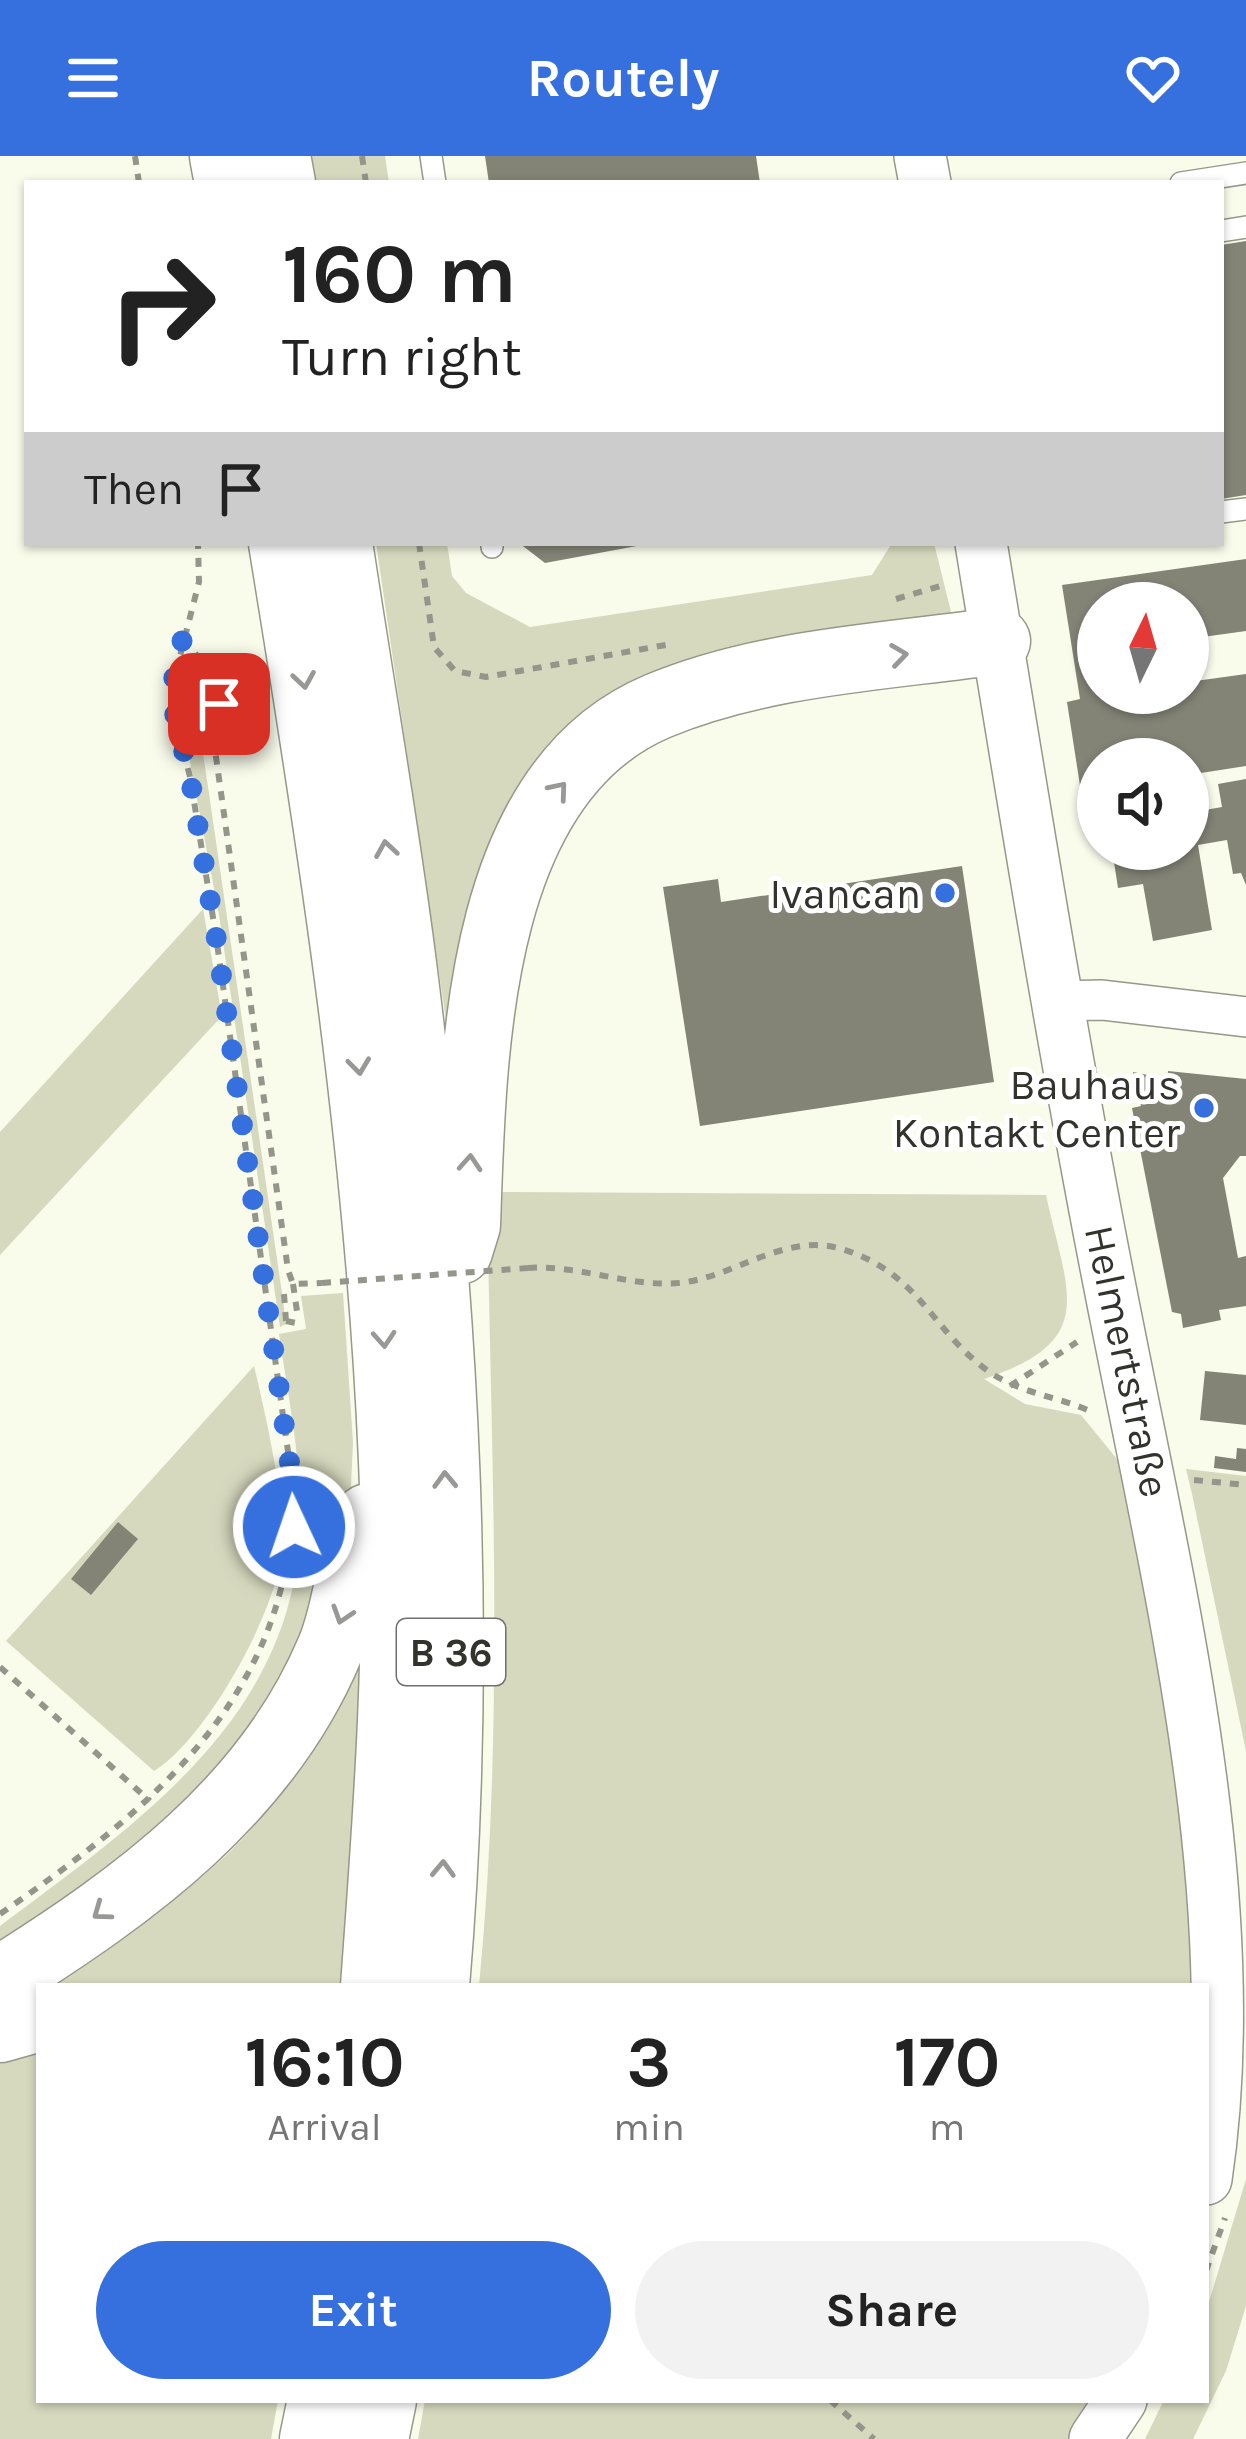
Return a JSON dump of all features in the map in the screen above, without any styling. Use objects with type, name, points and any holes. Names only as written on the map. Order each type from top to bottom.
[{"type":"highway","name":"B 36","points":[[282,546],[366,1121],[392,1465],[390,1655],[374,1983]]},
{"type":"highway","name":"B 36","points":[[339,546],[403,965],[439,1318],[451,1653],[436,1983]]},
{"type":"highway","points":[[439,1318],[467,1225],[481,1019],[494,936],[515,866],[548,802],[597,747],[653,708],[986,570]]},
{"type":"highway","points":[[0,1980],[185,1849],[278,1743],[331,1648],[363,1526],[392,1465]]},
{"type":"highway","points":[[0,2029],[36,2019]]},
{"type":"highway","points":[[328,2420],[374,2403]]},
{"type":"street","name":"Helmertstraße","points":[[986,570],[1056,1001],[1123,1352],[1203,1709],[1232,1904],[1231,2035],[1209,2163]]},
{"type":"street","points":[[1056,1001],[1102,1000],[1246,1017]]},
{"type":"street","points":[[1094,2439],[1118,2403]]},
{"type":"lane","points":[[1200,180],[1246,173]]},
{"type":"path","points":[[0,1914],[93,1850],[150,1801],[231,1704],[289,1570],[292,1480],[209,890],[170,695],[199,582],[198,546]]},
{"type":"path","points":[[419,546],[434,647],[455,670],[486,677],[690,640]]},
{"type":"path","points":[[892,600],[986,570]]},
{"type":"path","points":[[182,641],[214,677],[219,704],[215,750],[296,1323],[286,1321],[284,1294]]},
{"type":"path","points":[[293,1285],[576,1267],[658,1283],[692,1281],[791,1246],[840,1248],[901,1277],[982,1367],[1010,1386],[1142,1434]]},
{"type":"path","points":[[270,1327],[282,1326]]},
{"type":"path","points":[[1010,1386],[1088,1336],[1123,1352]]},
{"type":"path","points":[[1178,1479],[1246,1485]]},
{"type":"path","points":[[0,1667],[150,1801]]},
{"type":"path","points":[[833,2403],[874,2439]]},
{"type":"green space","points":[[310,156],[385,156],[389,180],[314,180]]},
{"type":"green space","points":[[376,546],[447,546],[452,576],[466,593],[530,627],[872,575],[890,546],[935,546],[952,616],[628,697],[450,1048]]},
{"type":"green space","points":[[188,673],[204,680],[212,699],[202,746],[282,1293],[286,1324],[280,1327],[219,915],[177,693]]},
{"type":"green space","points":[[203,909],[222,1016],[0,1255],[0,1132]]},
{"type":"green space","points":[[487,1192],[1046,1195],[1066,1286],[1060,1330],[1046,1348],[984,1379],[1025,1404],[1081,1415],[1121,1464],[1175,1709],[1206,1983],[479,1983],[492,1787]]},
{"type":"green space","points":[[343,1293],[353,1442],[349,1530],[254,1752],[0,1962],[0,1926],[104,1847],[200,1759],[239,1709],[271,1654],[292,1592],[300,1524],[297,1452],[279,1334],[306,1329],[301,1296]]},
{"type":"green space","points":[[254,1366],[281,1507],[277,1576],[236,1672],[195,1732],[154,1771],[6,1641]]},
{"type":"green space","points":[[1186,1469],[1246,1476],[1246,1751],[1192,1494]]},
{"type":"green space","points":[[363,1631],[350,1983],[51,1983],[179,1895],[240,1841],[289,1779]]},
{"type":"green space","points":[[36,2035],[36,2403],[277,2403],[271,2439],[0,2439],[0,2045]]},
{"type":"green space","points":[[1246,2179],[1246,2306],[1226,2371],[1193,2439],[1145,2439],[1163,2403],[1209,2403],[1209,2302]]},
{"type":"green space","points":[[424,2403],[1093,2403],[1071,2439],[418,2439]]},
{"type":"building","points":[[485,156],[756,156],[760,180],[489,180]]},
{"type":"building","points":[[1246,241],[1246,495],[1224,499],[1224,245]]},
{"type":"building","points":[[523,546],[637,546],[545,563]]},
{"type":"building","points":[[1246,559],[1246,631],[1209,636],[1209,582],[1083,582]]},
{"type":"building","points":[[1077,583],[1077,680],[1062,585]]},
{"type":"building","points":[[1246,674],[1246,766],[1209,772],[1209,738],[1077,738],[1077,766],[1067,702],[1077,700],[1077,714],[1209,714],[1209,679]]},
{"type":"building","points":[[1246,779],[1246,885],[1241,873],[1233,874],[1227,840],[1209,843],[1209,809],[1222,807],[1218,784]]},
{"type":"building","points":[[962,866],[994,1082],[700,1126],[663,887],[718,879],[721,902]]},
{"type":"building","points":[[1115,870],[1202,870],[1212,930],[1153,941],[1143,884],[1118,888]]},
{"type":"building","points":[[1168,1071],[1246,1079],[1246,1156],[1240,1156],[1223,1178],[1238,1258],[1246,1256],[1246,1306],[1219,1310],[1221,1320],[1183,1328],[1181,1314],[1172,1312],[1132,1108],[1141,1106],[1133,1072],[1167,1079]]},
{"type":"building","points":[[1205,1371],[1246,1375],[1246,1425],[1200,1420]]},
{"type":"building","points":[[1237,1448],[1246,1449],[1246,1472],[1214,1468],[1215,1456],[1236,1459]]},
{"type":"building","points":[[118,1522],[138,1539],[91,1595],[71,1579]]},
{"type":"place","name":"Ivancan","points":[[945,893]]},
{"type":"place","name":"Bauhaus Kontakt Center","points":[[1204,1108]]},
{"type":"route","points":[[219,704],[214,677],[182,641],[170,695],[190,777],[216,936],[292,1480],[294,1527]]}]
